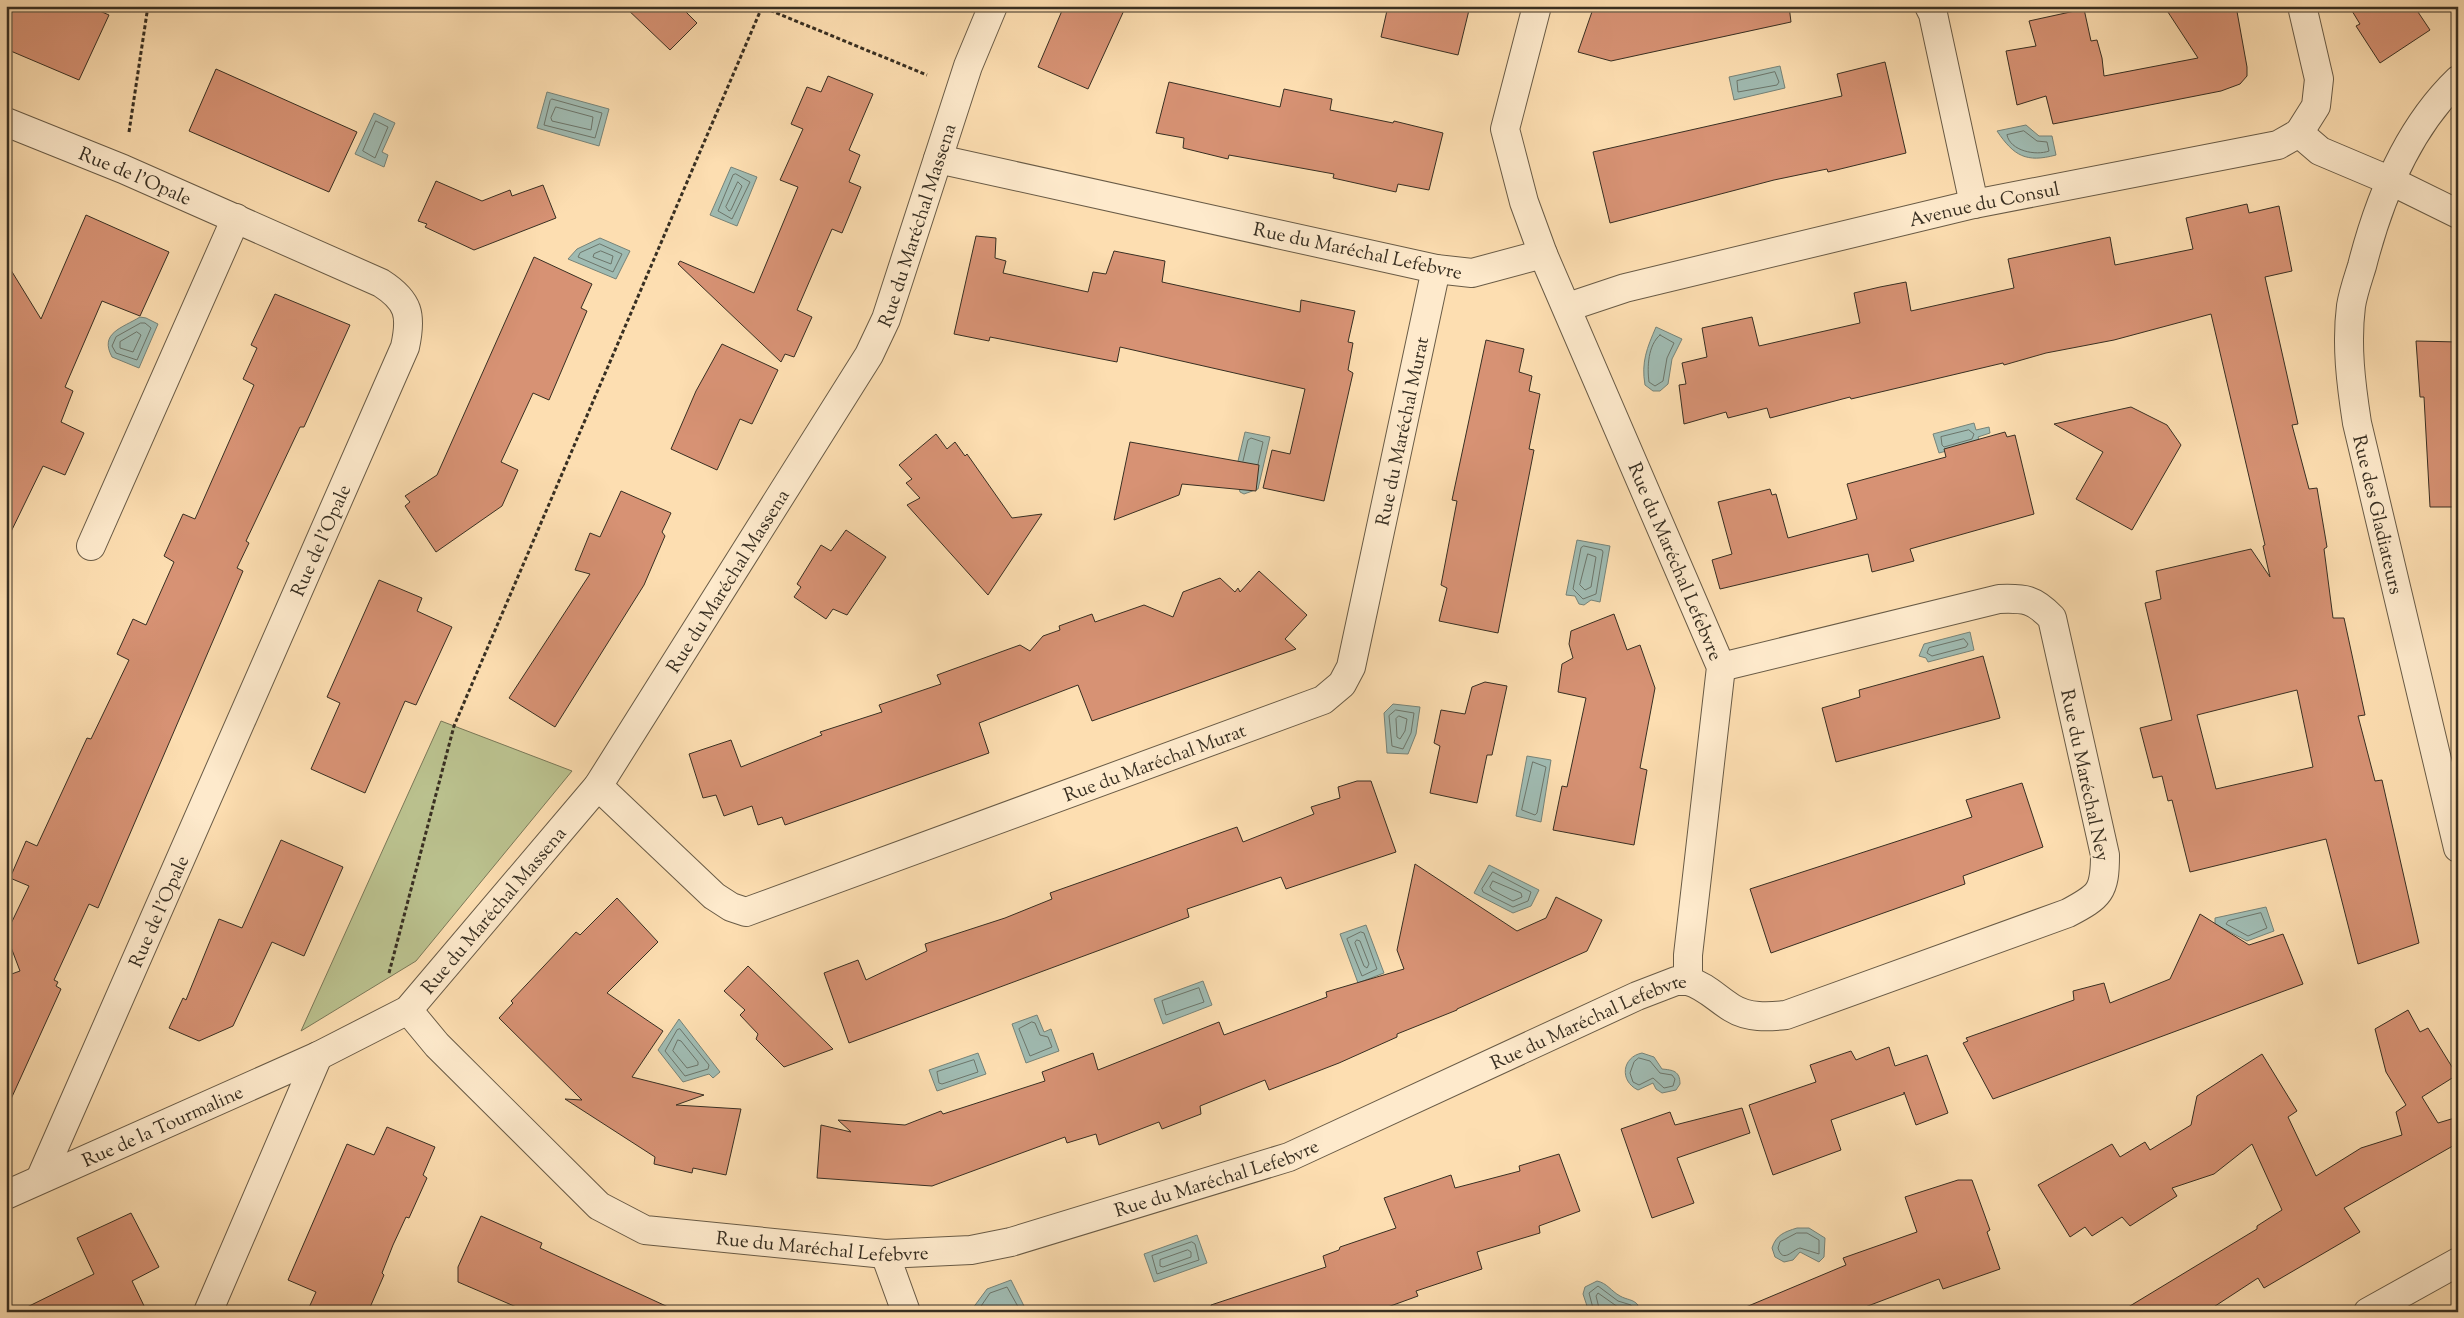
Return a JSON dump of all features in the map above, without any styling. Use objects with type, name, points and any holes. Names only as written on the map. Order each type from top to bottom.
[{"type":"street","name":"Rue du Maréchal Massena","points":[[318,1056],[408,1010],[598,786],[869,355],[886,320],[960,88],[994,6]]},
{"type":"street","points":[[1537,6],[1505,129],[1524,202],[1544,254]]},
{"type":"street","points":[[1929,6],[1974,204]]},
{"type":"street","points":[[2302,6],[2318,79],[2316,106],[2299,133],[2320,152],[2391,181],[2458,214]]},
{"type":"street","name":"Rue des Gladiateurs","points":[[2458,80],[2419,126],[2391,181],[2372,226],[2351,306],[2349,365],[2356,423],[2458,848]]},
{"type":"street","name":"Rue de l'Opale","points":[[6,122],[123,169],[381,283],[392,290],[405,304],[410,324],[405,347],[41,1177]]},
{"type":"street","name":"Avenue du Consul","points":[[1568,308],[1625,288],[1974,204],[2278,145],[2299,133]]},
{"type":"street","name":"Rue du Maréchal Lefebvre","points":[[408,1010],[437,1046],[599,1206],[624,1221],[645,1230],[885,1254],[971,1250],[1011,1242],[1290,1157],[1637,996],[1676,981],[1688,981],[1688,955],[1722,668],[1544,254],[1472,273],[1436,269],[938,159]]},
{"type":"street","points":[[92,546],[236,218]]},
{"type":"street","name":"Rue du Maréchal Murat","points":[[598,786],[714,896],[730,907],[746,912],[1323,700],[1342,684],[1350,667],[1436,269]]},
{"type":"street","name":"Rue du Maréchal Ney","points":[[1688,981],[1708,990],[1733,1009],[1762,1017],[1786,1015],[2068,913],[2095,899],[2105,878],[2105,856],[2052,618],[2040,605],[2022,598],[1999,599],[1722,668]]},
{"type":"street","points":[[208,1312],[318,1056]]},
{"type":"street","name":"Rue de la Tourmaline","points":[[6,1195],[41,1177],[318,1056]]},
{"type":"street","points":[[885,1254],[906,1312]]},
{"type":"street","points":[[2368,1312],[2458,1262]]},
{"type":"path","points":[[123,169],[148,6]]},
{"type":"path","points":[[408,1010],[388,979],[454,726],[762,7],[960,88]]},
{"type":"green space","points":[[441,721],[572,771],[416,961],[301,1031]]},
{"type":"water","points":[[1780,66],[1785,88],[1734,100],[1729,77]]},
{"type":"water","points":[[547,92],[609,109],[599,146],[537,128]]},
{"type":"water","points":[[374,113],[395,123],[382,152],[388,155],[384,167],[355,154]]},
{"type":"water","points":[[2026,125],[2039,136],[2052,136],[2056,155],[2029,158],[2015,152],[1997,131]]},
{"type":"water","points":[[731,167],[757,177],[737,226],[710,215]]},
{"type":"water","points":[[600,238],[630,251],[616,279],[568,259],[577,249]]},
{"type":"water","points":[[140,317],[158,324],[139,368],[112,357],[108,342],[114,332]]},
{"type":"water","points":[[1656,327],[1682,339],[1672,359],[1668,384],[1660,391],[1653,391],[1645,385],[1644,377],[1646,355]]},
{"type":"water","points":[[1974,423],[1976,430],[1989,427],[1990,433],[1978,437],[1980,442],[1939,453],[1933,434]]},
{"type":"water","points":[[1245,432],[1270,437],[1258,489],[1244,494],[1240,492],[1238,484],[1233,482]]},
{"type":"water","points":[[1577,540],[1610,546],[1600,602],[1591,600],[1584,605],[1579,604],[1575,596],[1566,595]]},
{"type":"water","points":[[1970,632],[1974,650],[1928,662],[1926,658],[1919,656],[1924,644]]},
{"type":"water","points":[[1393,704],[1420,707],[1416,734],[1408,754],[1387,753],[1384,713]]},
{"type":"water","points":[[1527,756],[1551,760],[1541,822],[1516,816]]},
{"type":"water","points":[[1489,865],[1539,890],[1531,906],[1513,913],[1474,893]]},
{"type":"water","points":[[2266,907],[2274,931],[2247,941],[2215,924],[2215,918]]},
{"type":"water","points":[[1366,925],[1384,973],[1358,983],[1340,934]]},
{"type":"water","points":[[1203,981],[1212,1005],[1163,1024],[1154,999]]},
{"type":"water","points":[[1037,1015],[1044,1032],[1051,1029],[1059,1051],[1026,1063],[1012,1024]]},
{"type":"water","points":[[679,1019],[720,1072],[713,1078],[709,1074],[683,1082],[658,1050]]},
{"type":"water","points":[[978,1053],[986,1074],[937,1091],[929,1070]]},
{"type":"water","points":[[1642,1053],[1654,1057],[1662,1069],[1673,1071],[1679,1076],[1680,1084],[1676,1090],[1662,1093],[1656,1089],[1653,1083],[1638,1090],[1632,1086],[1628,1081],[1625,1070],[1630,1059]]},
{"type":"water","points":[[1797,1228],[1809,1228],[1825,1238],[1824,1257],[1819,1262],[1800,1252],[1793,1260],[1784,1262],[1775,1257],[1772,1248],[1778,1237]]},
{"type":"water","points":[[1197,1235],[1207,1263],[1154,1282],[1144,1254]]},
{"type":"water","points":[[1011,1280],[1027,1312],[970,1312],[987,1289]]},
{"type":"water","points":[[1597,1281],[1604,1283],[1620,1296],[1636,1303],[1638,1305],[1635,1312],[1589,1312],[1583,1294],[1585,1287]]},
{"type":"building","points":[[6,6],[88,6],[109,15],[79,80],[6,49]]},
{"type":"building","points":[[624,6],[680,6],[697,23],[670,50]]},
{"type":"building","points":[[1064,6],[1126,6],[1088,89],[1038,67]]},
{"type":"building","points":[[1388,6],[1470,6],[1458,55],[1381,37]]},
{"type":"building","points":[[1594,6],[1789,6],[1791,22],[1611,61],[1578,52]]},
{"type":"building","points":[[2164,6],[2236,6],[2247,67],[2247,76],[2240,84],[2221,91],[2053,124],[2046,96],[2017,105],[2006,51],[2036,46],[2029,21],[2084,9],[2091,41],[2097,40],[2104,76],[2198,58]]},
{"type":"building","points":[[2349,6],[2414,6],[2430,30],[2380,63],[2356,26],[2360,24]]},
{"type":"building","points":[[1885,62],[1906,153],[1828,172],[1827,169],[1774,180],[1610,223],[1593,152],[1842,96],[1837,74]]},
{"type":"building","points":[[216,69],[357,132],[329,192],[189,131]]},
{"type":"building","points":[[828,76],[873,94],[849,150],[860,155],[849,182],[861,187],[842,233],[832,229],[797,310],[812,317],[794,357],[785,354],[781,362],[678,264],[680,261],[754,293],[798,187],[780,180],[803,129],[791,124],[807,87],[821,92]]},
{"type":"building","points":[[1169,82],[1280,107],[1284,89],[1332,99],[1330,110],[1393,123],[1394,121],[1443,133],[1429,190],[1398,184],[1396,192],[1333,178],[1334,174],[1229,155],[1228,159],[1183,148],[1184,138],[1156,133]]},
{"type":"building","points":[[436,181],[482,201],[510,190],[512,196],[543,185],[556,218],[474,250],[425,227],[427,224],[418,221]]},
{"type":"building","points":[[2247,204],[2249,213],[2279,206],[2292,271],[2265,277],[2298,424],[2292,425],[2309,489],[2317,488],[2327,547],[2324,549],[2333,618],[2344,618],[2365,715],[2358,716],[2375,781],[2382,780],[2419,943],[2358,964],[2326,839],[2190,872],[2172,800],[2168,801],[2162,776],[2153,778],[2140,728],[2172,720],[2145,603],[2161,599],[2156,571],[2251,549],[2270,577],[2263,546],[2265,545],[2211,314],[2114,340],[2046,353],[2004,365],[2003,363],[1851,399],[1850,397],[1770,418],[1767,408],[1728,418],[1726,412],[1684,424],[1679,385],[1686,384],[1682,363],[1707,357],[1702,328],[1752,317],[1759,346],[1860,323],[1854,293],[1880,287],[1906,282],[1911,311],[2014,288],[2008,259],[2110,237],[2115,265],[2193,249],[2186,218]],"holes":[[[2297,690],[2313,767],[2216,789],[2197,715]]]},
{"type":"building","points":[[86,215],[169,252],[140,316],[102,301],[65,387],[73,391],[61,422],[84,433],[65,475],[43,466],[6,542],[6,262],[41,319]]},
{"type":"building","points":[[976,236],[996,238],[995,258],[1006,261],[1003,273],[1088,292],[1093,272],[1106,274],[1114,251],[1165,261],[1162,282],[1300,312],[1301,300],[1355,311],[1348,342],[1353,343],[1348,370],[1353,373],[1324,501],[1263,488],[1272,450],[1290,454],[1305,389],[1120,347],[1117,362],[990,337],[989,341],[954,334]]},
{"type":"building","points":[[534,257],[592,284],[581,308],[587,311],[549,400],[533,393],[501,462],[518,470],[502,506],[436,552],[405,506],[410,502],[405,496],[437,475]]},
{"type":"building","points":[[275,294],[350,325],[304,427],[300,427],[246,541],[249,543],[237,568],[243,571],[98,908],[89,904],[54,980],[58,982],[56,986],[61,989],[6,1110],[6,976],[20,971],[6,934],[29,886],[10,878],[26,841],[37,846],[87,738],[91,739],[129,660],[117,654],[133,619],[146,625],[174,562],[164,556],[183,514],[195,519],[254,385],[243,379],[257,348],[251,345]]},
{"type":"building","points":[[1486,340],[1524,349],[1519,372],[1532,376],[1529,391],[1540,394],[1529,449],[1534,450],[1498,633],[1439,621],[1447,588],[1441,585],[1457,501],[1452,500]]},
{"type":"building","points":[[2416,341],[2458,342],[2458,507],[2430,507],[2424,397],[2420,397]]},
{"type":"building","points":[[722,344],[778,370],[752,424],[740,419],[717,470],[671,449],[696,391]]},
{"type":"building","points":[[2131,407],[2167,425],[2181,445],[2132,530],[2076,499],[2103,452],[2054,424]]},
{"type":"building","points":[[2005,432],[2007,437],[2015,435],[2034,514],[1910,549],[1914,561],[1872,572],[1868,554],[1720,589],[1712,560],[1732,554],[1718,502],[1770,489],[1772,495],[1776,494],[1788,538],[1857,519],[1847,484],[1946,457],[1944,449]]},
{"type":"building","points":[[936,434],[947,449],[955,442],[965,456],[967,454],[1012,518],[1042,514],[988,595],[907,505],[920,498],[906,483],[912,479],[899,465]]},
{"type":"building","points":[[1130,442],[1259,465],[1256,491],[1182,484],[1179,495],[1114,520]]},
{"type":"building","points":[[621,491],[671,513],[662,532],[665,536],[644,585],[555,727],[509,698],[590,574],[575,570],[590,533],[600,537]]},
{"type":"building","points":[[846,530],[886,557],[847,615],[833,609],[826,619],[794,597],[801,587],[797,584],[821,545],[831,551]]},
{"type":"building","points":[[1259,571],[1307,615],[1285,639],[1296,649],[1092,721],[1078,685],[979,723],[989,753],[785,825],[782,817],[758,825],[752,806],[724,816],[716,795],[703,798],[689,754],[731,740],[741,767],[822,735],[820,732],[882,712],[879,705],[941,684],[937,675],[1020,645],[1030,651],[1043,636],[1060,630],[1059,626],[1092,614],[1095,622],[1144,605],[1173,617],[1183,592],[1220,578],[1235,592],[1238,588],[1240,592]]},
{"type":"building","points":[[379,580],[422,598],[417,611],[452,627],[416,705],[405,701],[365,793],[311,769],[340,703],[327,697]]},
{"type":"building","points":[[1614,614],[1627,650],[1640,645],[1655,688],[1640,768],[1647,770],[1634,845],[1553,830],[1562,786],[1567,787],[1586,698],[1558,692],[1562,664],[1573,658],[1569,644],[1571,631]]},
{"type":"building","points":[[1983,656],[2000,718],[1836,762],[1822,708],[1860,697],[1859,690]]},
{"type":"building","points":[[1485,682],[1507,686],[1492,755],[1487,755],[1477,803],[1430,793],[1440,746],[1434,743],[1441,710],[1465,714],[1472,687]]},
{"type":"building","points":[[1357,781],[1371,781],[1396,852],[1286,889],[1281,877],[1187,909],[1189,917],[849,1043],[824,973],[858,960],[866,980],[927,951],[925,944],[1005,918],[1052,899],[1050,893],[1237,827],[1243,842],[1314,814],[1311,807],[1340,798],[1338,787]]},
{"type":"building","points":[[2022,783],[2043,847],[1963,876],[1965,884],[1771,953],[1750,889],[1972,817],[1966,800]]},
{"type":"building","points":[[281,840],[343,867],[304,956],[272,942],[233,1026],[199,1041],[169,1028],[183,998],[186,1000],[219,919],[242,928]]},
{"type":"building","points":[[1415,864],[1517,931],[1546,918],[1556,897],[1602,920],[1587,951],[1457,1010],[1397,1034],[1397,1037],[1339,1063],[1269,1090],[1265,1080],[1200,1106],[1201,1114],[1162,1129],[1159,1122],[1099,1145],[1096,1134],[1067,1143],[1065,1137],[932,1186],[817,1178],[821,1125],[851,1132],[838,1120],[905,1125],[941,1111],[943,1114],[1045,1081],[1042,1072],[1093,1053],[1098,1070],[1219,1022],[1224,1035],[1327,997],[1326,992],[1404,969],[1397,950]]},
{"type":"building","points":[[617,898],[658,942],[607,993],[663,1031],[632,1077],[704,1095],[676,1105],[741,1109],[726,1175],[693,1168],[692,1173],[654,1164],[655,1157],[565,1099],[582,1100],[499,1018],[513,1003],[511,1001],[576,932],[580,935]]},
{"type":"building","points":[[2200,914],[2249,945],[2283,934],[2303,984],[1993,1099],[1963,1043],[1968,1041],[1966,1038],[2074,1000],[2073,991],[2104,983],[2110,1003],[2170,979]]},
{"type":"building","points":[[748,966],[833,1049],[784,1067],[756,1039],[758,1034],[740,1015],[745,1010],[724,991]]},
{"type":"building","points":[[2408,1010],[2420,1032],[2428,1028],[2457,1075],[2422,1097],[2438,1123],[2458,1117],[2458,1143],[2344,1208],[2360,1232],[2264,1288],[2258,1278],[2206,1312],[2120,1312],[2257,1229],[2257,1226],[2282,1210],[2252,1144],[2214,1174],[2172,1188],[2177,1196],[2130,1226],[2122,1217],[2092,1236],[2085,1227],[2070,1237],[2038,1185],[2112,1144],[2120,1157],[2145,1142],[2150,1150],[2191,1125],[2197,1096],[2262,1054],[2297,1111],[2288,1117],[2316,1176],[2361,1148],[2402,1135],[2396,1112],[2406,1105],[2386,1072],[2375,1029]]},
{"type":"building","points":[[1889,1047],[1895,1066],[1927,1055],[1948,1113],[1916,1125],[1904,1092],[1904,1094],[1831,1120],[1841,1150],[1773,1175],[1749,1105],[1816,1082],[1810,1065],[1851,1051],[1856,1060]]},
{"type":"building","points":[[1742,1108],[1750,1133],[1677,1158],[1694,1203],[1652,1218],[1621,1129],[1670,1112],[1675,1125]]},
{"type":"building","points":[[387,1127],[435,1147],[423,1175],[427,1178],[409,1218],[406,1217],[393,1245],[382,1273],[384,1275],[368,1312],[307,1312],[316,1292],[288,1280],[347,1144],[374,1155]]},
{"type":"building","points":[[1559,1154],[1580,1211],[1539,1226],[1540,1233],[1477,1252],[1482,1269],[1416,1291],[1418,1296],[1374,1312],[1212,1312],[1211,1305],[1326,1267],[1323,1256],[1339,1250],[1340,1247],[1396,1228],[1384,1198],[1451,1175],[1455,1188],[1520,1171],[1519,1166]]},
{"type":"building","points":[[1958,1180],[1972,1180],[1990,1230],[1987,1232],[2000,1269],[1943,1289],[1939,1279],[1852,1312],[1734,1312],[1846,1265],[1843,1258],[1917,1232],[1905,1197]]},
{"type":"building","points":[[131,1213],[159,1267],[132,1281],[147,1312],[17,1312],[94,1274],[77,1238]]},
{"type":"building","points":[[481,1216],[542,1243],[540,1248],[679,1312],[528,1312],[458,1282],[458,1267]]}]
